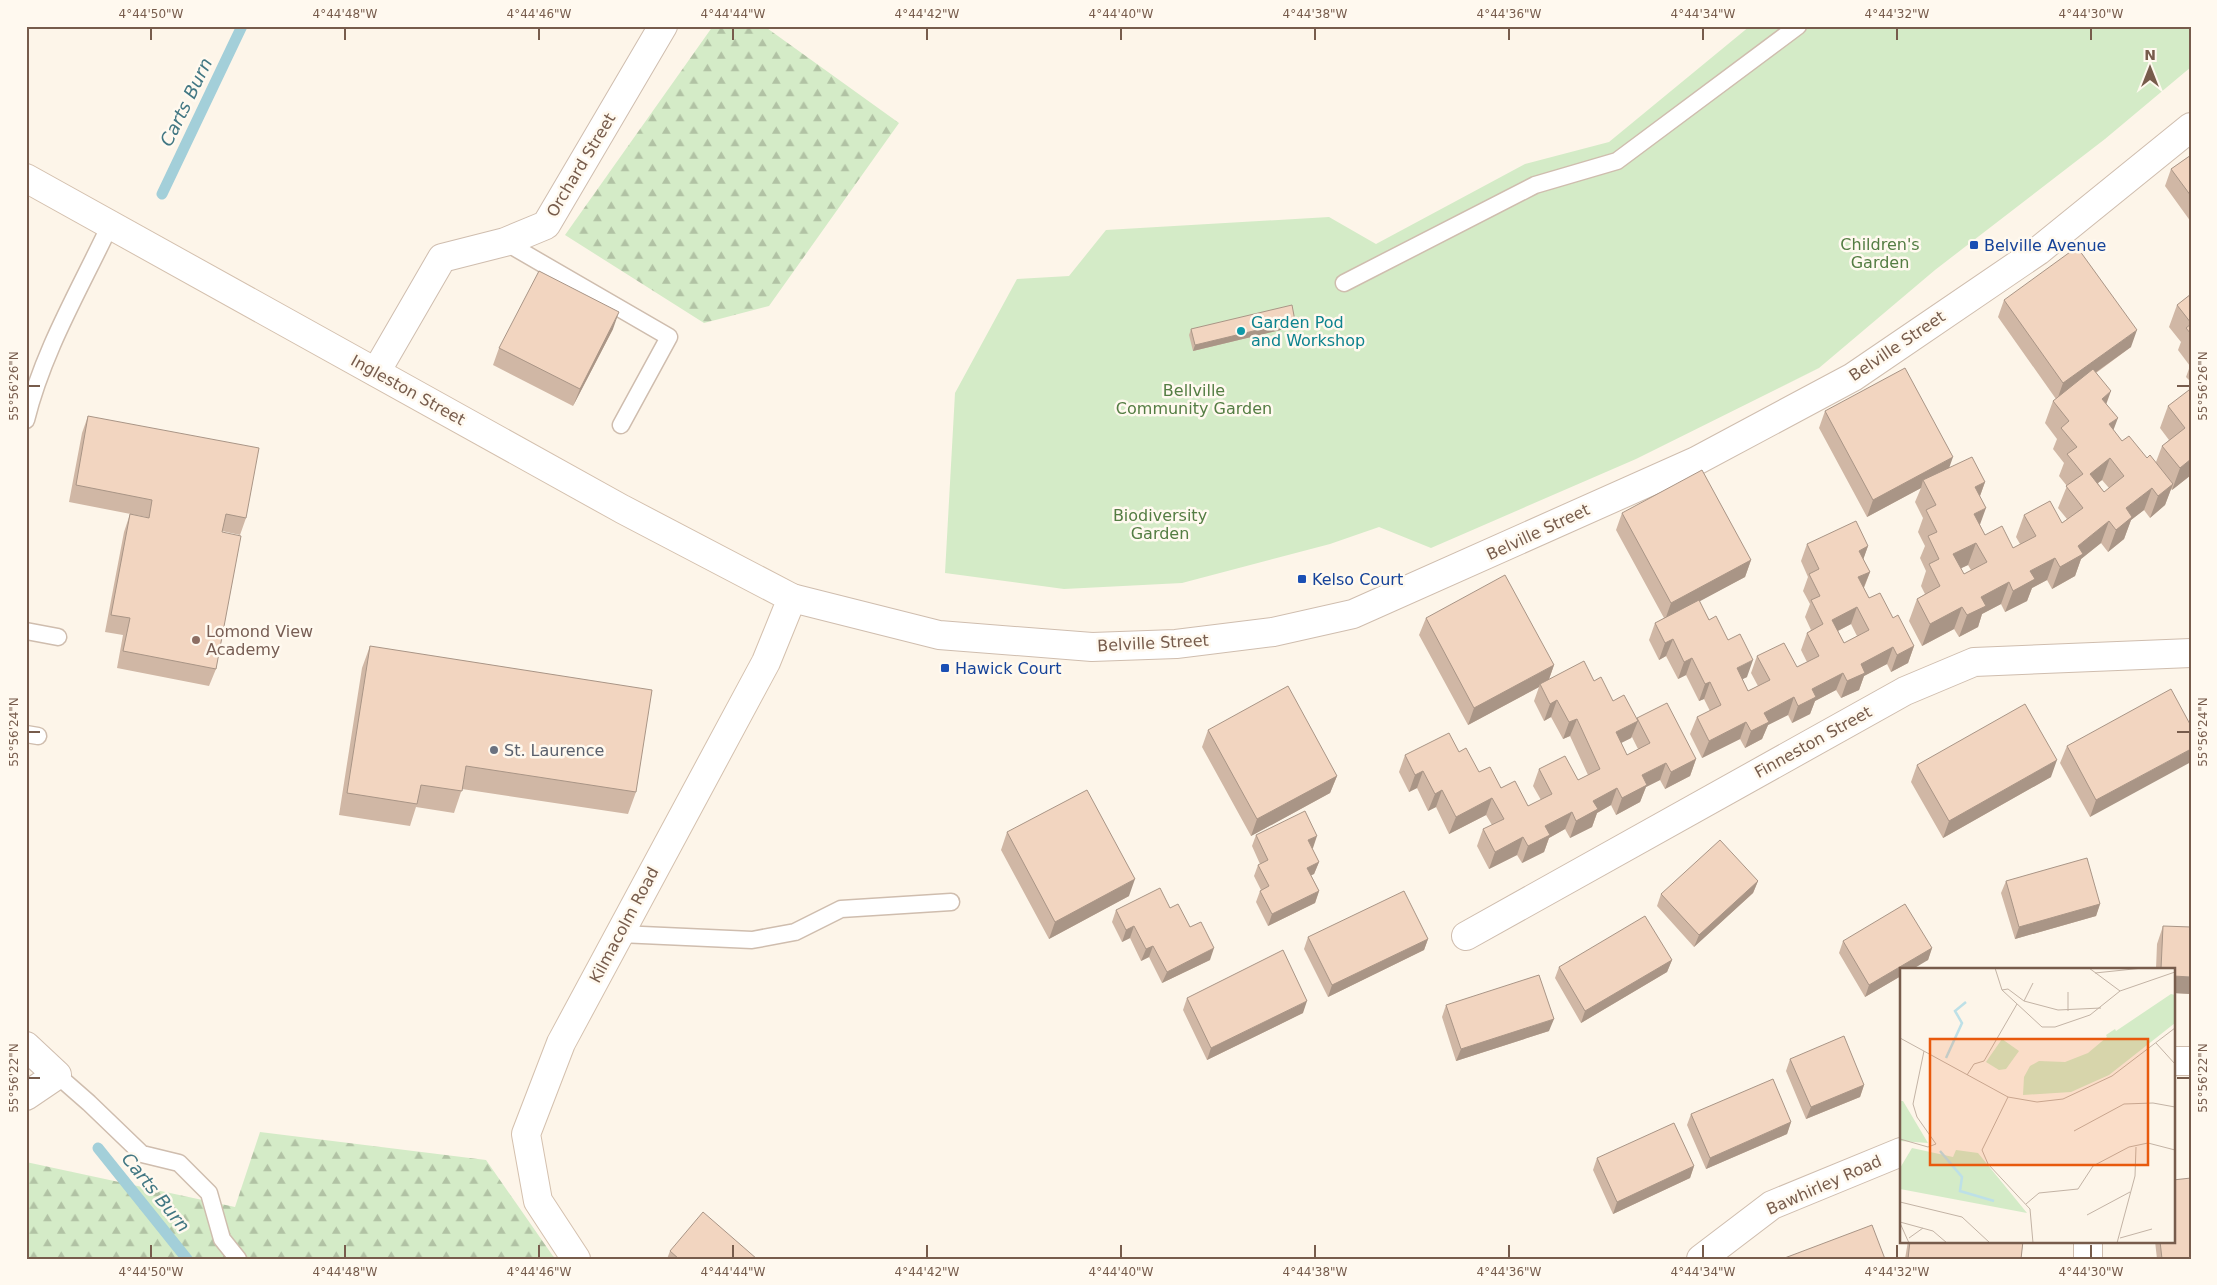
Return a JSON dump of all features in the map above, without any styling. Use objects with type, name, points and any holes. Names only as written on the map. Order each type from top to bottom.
[{"type":"street","name":"Orchard Street","points":[[376,372],[442,258],[505,242],[546,225],[663,26]]},
{"type":"street","name":"Belville Street","points":[[792,598],[939,636],[1092,647],[1176,644],[1273,632],[1353,614],[1696,461],[1853,376],[2038,252],[2191,127]]},
{"type":"street","name":"Ingleston Street","points":[[26,178],[622,509],[792,598]]},
{"type":"street","name":"Kilmacolm Road","points":[[576,1259],[538,1201],[526,1134],[561,1043],[766,662],[792,598]]},
{"type":"street","name":"Finneston Street","points":[[1466,936],[1905,691],[1974,662],[2191,653]]},
{"type":"street","points":[[26,1046],[57,1076],[26,1096]]},
{"type":"street","points":[[2174,1061],[2191,1061]]},
{"type":"street","name":"Bawhirley Road","points":[[1702,1259],[1772,1205],[1900,1152]]},
{"type":"street","points":[[2088,1242],[2088,1259]]},
{"type":"lane","points":[[1344,283],[1535,185],[1617,161],[1798,26]]},
{"type":"lane","points":[[26,420],[34,387],[49,350],[110,225]]},
{"type":"lane","points":[[505,242],[669,337],[621,425]]},
{"type":"lane","points":[[26,631],[58,637]]},
{"type":"lane","points":[[620,934],[752,940],[795,932],[841,909],[951,902]]},
{"type":"lane","points":[[57,1076],[89,1103],[142,1154],[179,1163],[209,1192],[222,1239],[238,1259]]},
{"type":"green space","points":[[713,26],[764,26],[899,123],[769,306],[704,323],[565,235]]},
{"type":"green space","name":"Bellville Community Garden","points":[[1750,26],[2191,26],[2191,67],[2105,139],[1935,270],[1819,368],[1636,459],[1431,548],[1379,527],[1330,544],[1182,583],[1064,589],[945,573],[955,393],[1017,279],[1069,276],[1106,230],[1329,217],[1376,244],[1525,164],[1609,142]]},
{"type":"green space","points":[[260,1132],[486,1160],[555,1259],[26,1259],[26,1162],[235,1207]]},
{"type":"building","points":[[2191,155],[2191,196],[2171,169]]},
{"type":"building","points":[[2077,247],[2137,330],[2063,383],[2004,300]]},
{"type":"building","points":[[539,271],[619,312],[580,389],[499,348]]},
{"type":"building","points":[[2191,294],[2191,323],[2177,305]]},
{"type":"building","name":"Garden Pod and Workshop","points":[[1292,305],[1295,321],[1195,345],[1191,329]]},
{"type":"building","points":[[2191,324],[2191,334],[2186,328]]},
{"type":"building","points":[[1905,368],[1953,457],[1873,500],[1825,411]]},
{"type":"building","points":[[2093,369],[2111,391],[2102,399],[2118,418],[2109,424],[2122,441],[2129,436],[2147,458],[2150,455],[2173,484],[2158,496],[2152,488],[2126,508],[2132,517],[2116,530],[2109,521],[2078,546],[2083,554],[2060,567],[2055,558],[2030,571],[2035,579],[2013,591],[2009,582],[1981,597],[1986,606],[1967,615],[1962,607],[1930,624],[1917,599],[1940,586],[1929,564],[1939,559],[1928,536],[1937,532],[1926,510],[1936,505],[1923,480],[1972,457],[1985,482],[1975,487],[1986,508],[1974,514],[1985,535],[2002,526],[2013,548],[2036,536],[2024,515],[2050,501],[2062,523],[2083,508],[2066,486],[2083,474],[2067,454],[2077,447],[2061,428],[2069,421],[2053,401]],"holes":[[[2110,458],[2124,476],[2104,492],[2090,474]],[[1976,543],[1987,562],[1964,574],[1953,554]]]},
{"type":"building","points":[[2189,390],[2191,392],[2191,459],[2180,468],[2162,446],[2185,428],[2168,406]]},
{"type":"building","points":[[88,416],[259,448],[246,518],[226,514],[222,532],[241,536],[216,669],[123,651],[130,618],[111,615],[130,514],[149,518],[152,500],[76,485]]},
{"type":"building","points":[[1702,470],[1751,560],[1671,603],[1622,513]]},
{"type":"building","points":[[1856,521],[1868,546],[1859,551],[1870,572],[1858,577],[1869,598],[1880,593],[1893,618],[1898,615],[1914,646],[1897,655],[1893,647],[1861,664],[1865,673],[1847,681],[1843,673],[1812,689],[1816,697],[1798,706],[1794,697],[1764,713],[1769,722],[1751,731],[1746,722],[1709,741],[1697,717],[1721,705],[1710,682],[1705,684],[1692,658],[1684,662],[1673,639],[1665,643],[1655,623],[1699,600],[1709,620],[1716,616],[1728,640],[1740,634],[1753,660],[1737,668],[1748,691],[1770,680],[1757,656],[1784,643],[1797,667],[1819,656],[1807,633],[1823,624],[1811,600],[1820,596],[1809,574],[1819,569],[1807,544]],"holes":[[[1857,607],[1869,630],[1844,643],[1832,620]]]},
{"type":"building","points":[[1505,575],[1554,665],[1474,708],[1426,618]]},
{"type":"building","name":"St. Laurence","points":[[370,646],[652,690],[636,792],[466,766],[462,791],[421,785],[417,804],[347,793]]},
{"type":"building","points":[[1584,661],[1594,681],[1601,677],[1613,701],[1624,695],[1638,721],[1616,732],[1627,755],[1650,743],[1637,718],[1667,703],[1696,759],[1671,772],[1666,763],[1642,775],[1647,785],[1622,798],[1617,788],[1593,801],[1598,809],[1576,821],[1572,812],[1545,826],[1550,835],[1528,846],[1523,837],[1495,852],[1483,829],[1504,819],[1492,798],[1456,817],[1442,790],[1435,794],[1423,771],[1415,775],[1405,755],[1449,733],[1459,752],[1466,748],[1479,772],[1490,767],[1501,788],[1515,781],[1528,806],[1552,794],[1539,769],[1565,756],[1578,780],[1600,769],[1577,719],[1569,722],[1557,700],[1550,704],[1540,684]]},
{"type":"building","points":[[1288,686],[1337,776],[1257,819],[1208,730]]},
{"type":"building","points":[[2171,689],[2191,726],[2191,749],[2096,800],[2067,746]]},
{"type":"building","points":[[2025,704],[2057,760],[1949,821],[1917,765]]},
{"type":"building","points":[[1087,790],[1135,879],[1055,922],[1007,832]]},
{"type":"building","points":[[1305,811],[1317,836],[1308,840],[1319,862],[1307,868],[1319,891],[1272,914],[1260,891],[1269,886],[1258,865],[1268,860],[1256,835]]},
{"type":"building","points":[[1720,840],[1758,881],[1699,935],[1661,894]]},
{"type":"building","points":[[2087,858],[2100,904],[2019,927],[2006,881]]},
{"type":"building","points":[[1160,888],[1170,908],[1178,904],[1190,927],[1201,922],[1214,948],[1167,972],[1153,946],[1146,949],[1134,926],[1126,930],[1116,910]]},
{"type":"building","points":[[1404,891],[1428,939],[1332,985],[1308,937]]},
{"type":"building","points":[[1905,904],[1932,948],[1869,985],[1843,941]]},
{"type":"building","points":[[1645,916],[1672,960],[1585,1011],[1559,967]]},
{"type":"building","points":[[2163,926],[2191,927],[2191,977],[2174,976],[2174,968],[2161,968]]},
{"type":"building","points":[[1283,950],[1307,1001],[1211,1048],[1187,998]]},
{"type":"building","points":[[1539,975],[1554,1019],[1461,1049],[1446,1005]]},
{"type":"building","points":[[1844,1036],[1864,1085],[1811,1107],[1790,1059]]},
{"type":"building","points":[[1773,1079],[1791,1122],[1710,1158],[1691,1114]]},
{"type":"building","points":[[1674,1123],[1694,1166],[1617,1202],[1597,1158]]},
{"type":"building","points":[[2191,1178],[2191,1259],[2162,1259],[2160,1242],[2174,1242],[2174,1180]]},
{"type":"building","points":[[703,1212],[757,1259],[679,1259],[670,1251]]},
{"type":"building","points":[[1872,1225],[1885,1259],[1782,1259]]},
{"type":"building","points":[[1910,1242],[2023,1242],[2021,1259],[1908,1259]]},
{"type":"waterway","name":"Carts Burn","points":[[162,194],[242,26]]},
{"type":"waterway","name":"Carts Burn","points":[[98,1148],[187,1259]]},
{"type":"place","name":"Belville Avenue","points":[[1974,245]]},
{"type":"place","name":"Garden Pod and Workshop","points":[[1241,331]]},
{"type":"place","name":"Kelso Court","points":[[1302,579]]},
{"type":"place","name":"Lomond View Academy","points":[[196,640]]},
{"type":"place","name":"Hawick Court","points":[[945,668]]},
{"type":"place","name":"St. Laurence","points":[[494,750]]},
{"type":"park label","name":"Children's Garden","points":[[1880,253]]},
{"type":"park label","name":"Biodiversity Garden","points":[[1160,524]]}]
